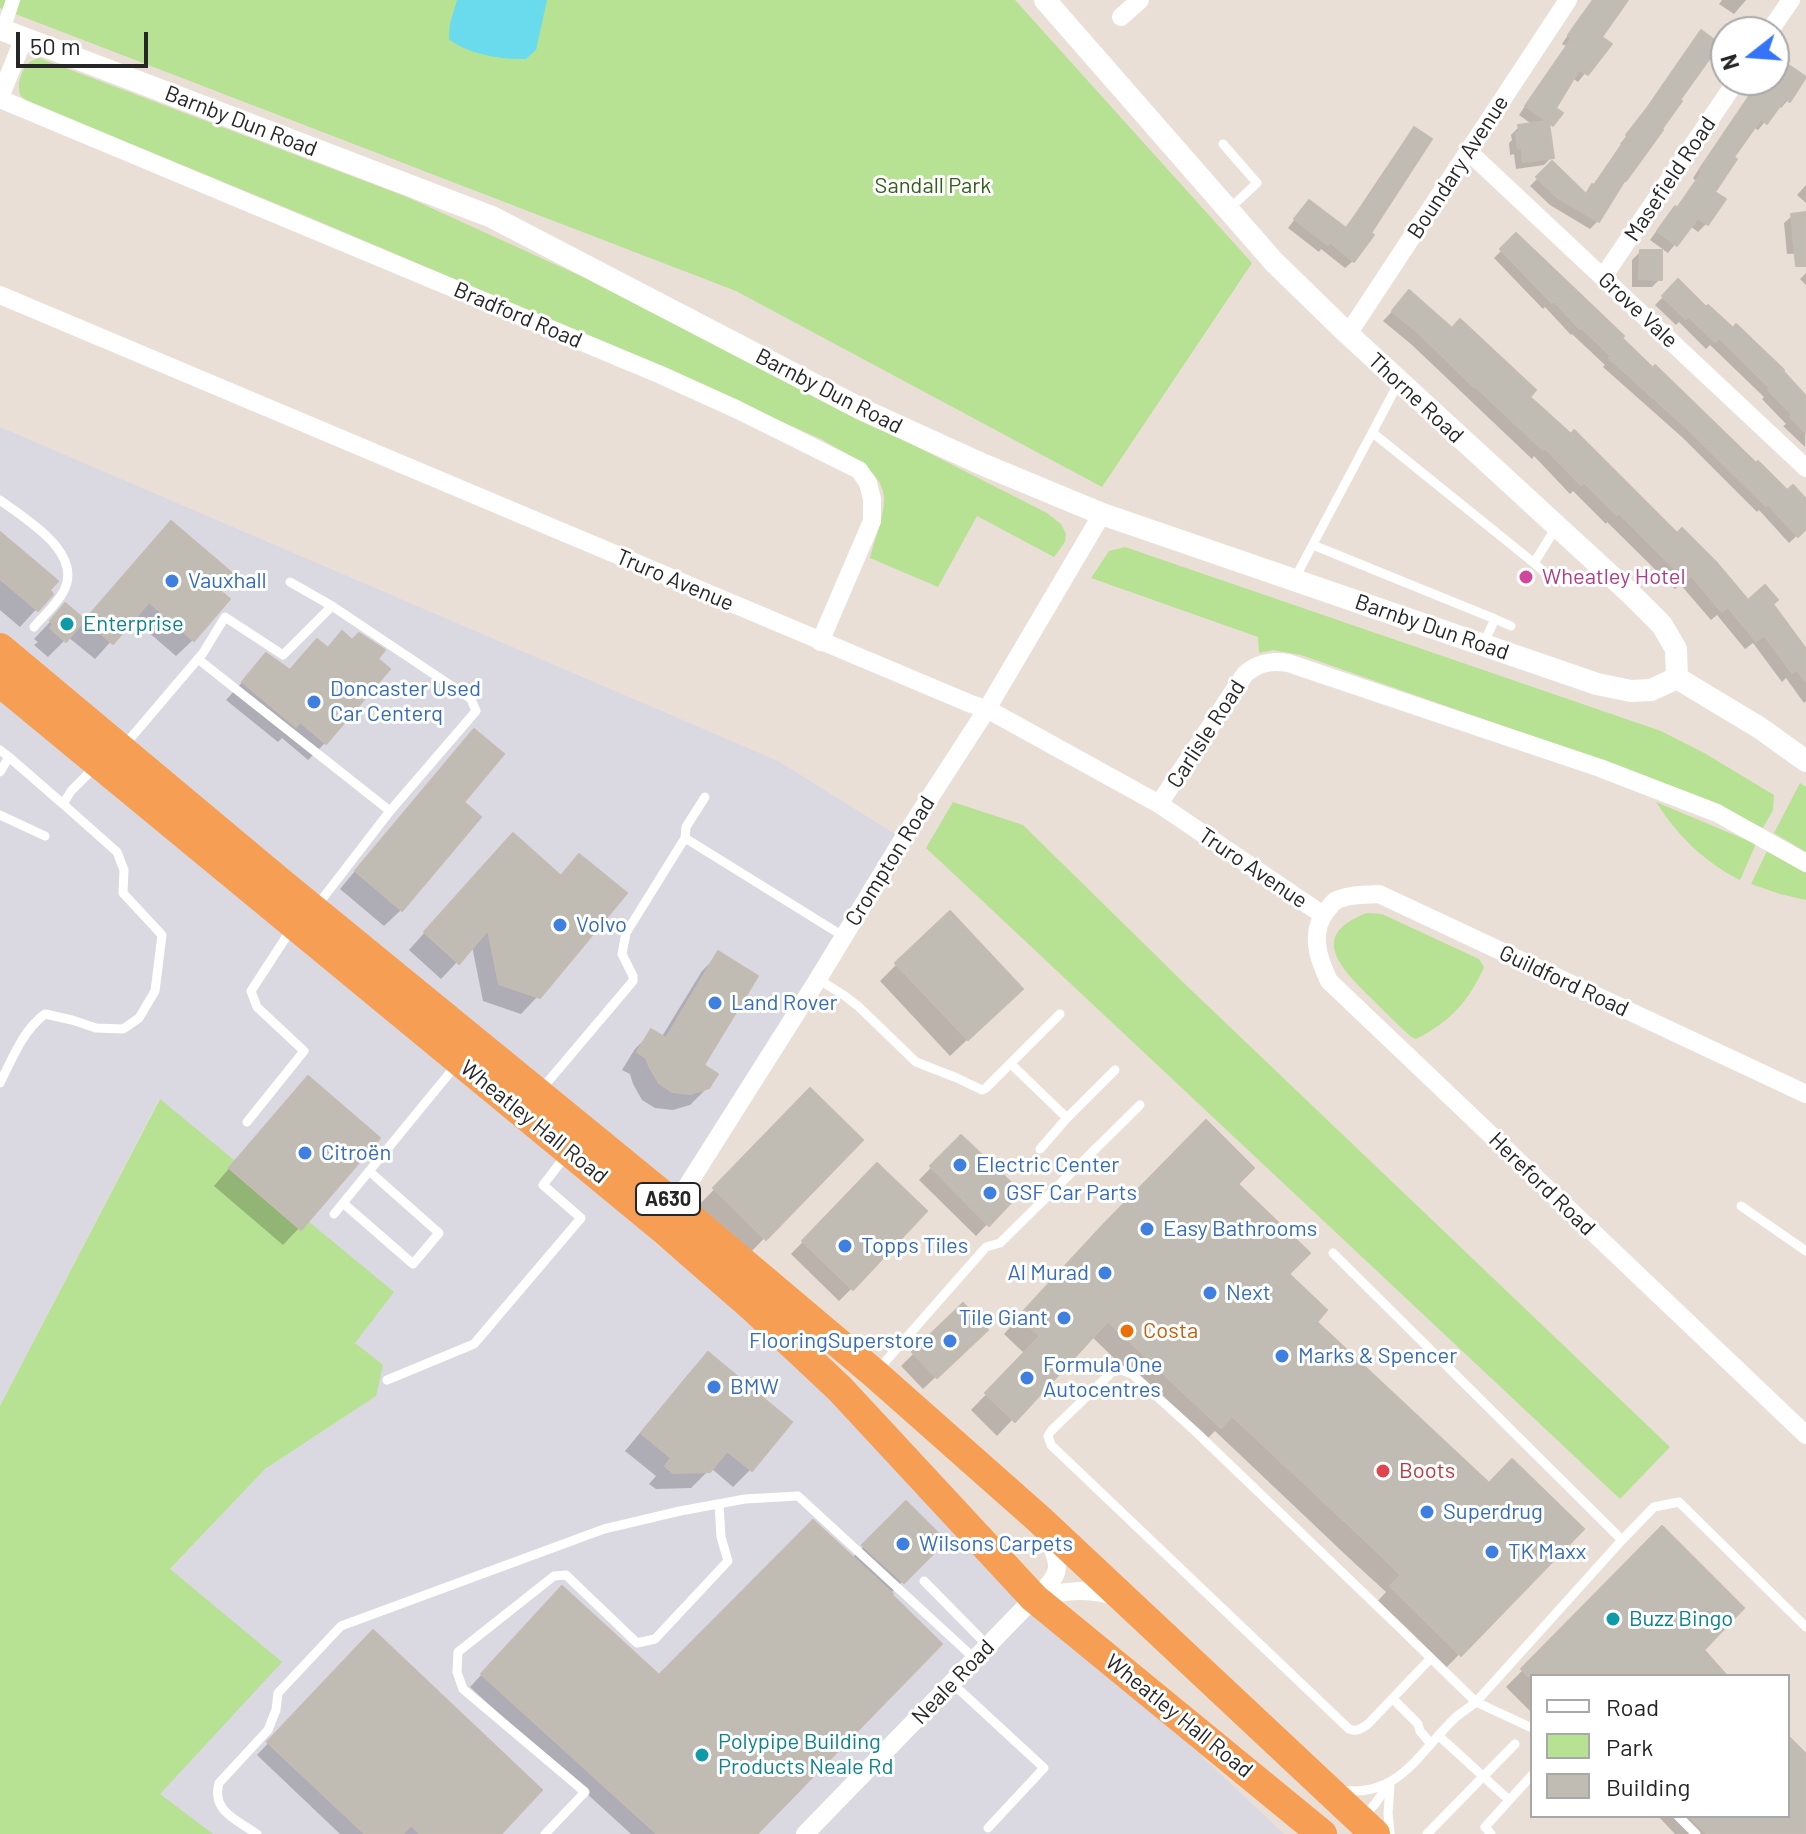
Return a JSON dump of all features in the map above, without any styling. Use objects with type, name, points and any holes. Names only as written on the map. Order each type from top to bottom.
[{"type":"highway","name":"Wheatley Hall Road","points":[[0,648],[110,756],[304,918],[460,1061],[756,1310],[840,1389],[1034,1598],[1342,1827]]},
{"type":"highway","name":"Wheatley Hall Road","points":[[0,682],[110,756]]},
{"type":"highway","name":"Wheatley Hall Road","points":[[304,918],[538,1093],[875,1374],[1132,1604],[1313,1776],[1342,1827]]},
{"type":"street","points":[[0,98],[13,0]]},
{"type":"street","name":"Thorne Road","points":[[1045,0],[1274,262],[1662,625],[1676,649],[1677,678]]},
{"type":"street","points":[[1121,17],[1140,0]]},
{"type":"street","name":"Boundary Avenue","points":[[1348,334],[1568,0]]},
{"type":"street","name":"Barnby Dun Road","points":[[9,32],[492,217],[861,409],[1102,514],[1597,684],[1631,691],[1651,690],[1677,678]]},
{"type":"street","name":"Masefield Road","points":[[1603,277],[1726,96]]},
{"type":"street","name":"Bradford Road","points":[[0,98],[661,375],[859,470],[868,483],[872,521],[820,642]]},
{"type":"street","name":"Grove Vale","points":[[1469,152],[1806,468]]},
{"type":"street","name":"Truro Avenue","points":[[0,295],[820,642],[987,709],[1159,804],[1323,915]]},
{"type":"street","name":"Crompton Road","points":[[675,1205],[987,709],[1102,514]]},
{"type":"street","name":"Carlisle Road","points":[[1159,804],[1245,674],[1254,666],[1277,661],[1600,768],[1717,813],[1806,863]]},
{"type":"street","points":[[1677,678],[1760,728],[1806,761]]},
{"type":"street","name":"Guildford Road","points":[[1323,915],[1334,901],[1379,894],[1806,1094]]},
{"type":"street","name":"Hereford Road","points":[[1323,915],[1316,937],[1320,963],[1329,981],[1806,1435]]},
{"type":"street","name":"Wheatley Hall Road","points":[[1034,1598],[1047,1588],[1056,1574],[1058,1561],[1040,1520]]},
{"type":"street","name":"Wheatley Hall Road","points":[[1034,1598],[1059,1592],[1084,1591],[1108,1593],[1132,1604]]},
{"type":"street","name":"Neale Road","points":[[805,1834],[1034,1598]]},
{"type":"lane","points":[[1223,144],[1257,183],[1228,210]]},
{"type":"lane","points":[[1294,580],[1399,382]]},
{"type":"lane","points":[[1373,433],[1545,573]]},
{"type":"lane","points":[[0,500],[56,544],[65,562],[69,579],[62,594],[34,627]]},
{"type":"lane","points":[[1534,563],[1557,526]]},
{"type":"lane","points":[[1313,545],[1511,626]]},
{"type":"lane","points":[[247,1122],[304,1051],[257,1007],[251,991],[304,918],[476,711],[471,699],[332,606],[290,582]]},
{"type":"lane","points":[[63,804],[71,791],[110,756],[198,659],[225,617],[283,655],[332,606]]},
{"type":"lane","points":[[1483,645],[1495,619]]},
{"type":"lane","points":[[198,659],[390,811]]},
{"type":"lane","points":[[0,750],[117,852],[124,870],[123,893],[162,935],[155,991],[139,1018],[123,1029],[96,1028],[45,1014],[35,1021],[0,1083]]},
{"type":"lane","points":[[0,772],[9,757]]},
{"type":"lane","points":[[538,1093],[633,981],[622,954],[626,933],[685,838],[686,827],[705,797]]},
{"type":"lane","points":[[0,815],[45,836]]},
{"type":"lane","points":[[685,838],[843,936]]},
{"type":"lane","points":[[818,979],[859,1007],[916,1062],[982,1090],[1060,1014]]},
{"type":"lane","points":[[334,1214],[460,1061]]},
{"type":"lane","points":[[1011,1064],[1067,1118]]},
{"type":"lane","points":[[1040,1149],[1115,1070]]},
{"type":"lane","points":[[875,1374],[986,1247],[1000,1243],[1140,1105]]},
{"type":"lane","points":[[387,1380],[474,1344],[581,1218],[543,1185],[569,1151]]},
{"type":"lane","points":[[343,1203],[413,1264],[439,1233],[369,1171]]},
{"type":"lane","points":[[1741,1206],[1806,1251]]},
{"type":"lane","points":[[1333,1253],[1622,1540]]},
{"type":"lane","points":[[1431,1658],[1360,1730],[1349,1729],[1051,1445],[1048,1436],[1112,1372],[1121,1370],[1132,1374],[1197,1433],[1431,1658],[1476,1702],[1530,1727]]},
{"type":"lane","points":[[257,1834],[218,1804],[215,1795],[219,1783],[268,1730],[276,1710],[278,1693],[341,1626],[604,1529],[745,1499],[798,1496],[981,1653]]},
{"type":"lane","points":[[1313,1776],[1340,1790],[1357,1793],[1376,1789],[1401,1776],[1457,1716],[1476,1702],[1654,1507],[1679,1502],[1806,1627]]},
{"type":"lane","points":[[545,1834],[585,1792],[463,1689],[457,1672],[458,1652],[554,1576],[566,1575],[637,1643],[655,1639],[728,1561],[721,1537],[719,1504]]},
{"type":"lane","points":[[924,1581],[981,1653]]},
{"type":"lane","points":[[952,1683],[1044,1768],[988,1828]]},
{"type":"lane","points":[[1393,1699],[1418,1724],[1431,1744]]},
{"type":"lane","points":[[1439,1736],[1509,1800]]},
{"type":"lane","points":[[1427,1834],[1515,1744]]},
{"type":"lane","points":[[1491,1834],[1485,1827],[1530,1777]]},
{"type":"lane","points":[[1342,1827],[1375,1804],[1390,1782]]},
{"type":"lane","points":[[1390,1782],[1390,1834]]},
{"type":"lane","points":[[1680,1818],[1696,1834]]},
{"type":"shaded area","points":[[0,427],[778,761],[903,839],[653,1242],[751,1318],[1034,1598],[1284,1834],[213,1834],[159,1794],[170,1570],[265,1469],[376,1396],[355,1343],[159,1099],[0,1406]]},
{"type":"green space","name":"Sandall Park","points":[[0,0],[1015,0],[1252,263],[1102,487],[736,291],[0,8]]},
{"type":"green space","points":[[39,58],[407,197],[585,278],[1047,513],[1061,524],[1066,534],[1065,542],[1054,557],[977,516],[938,587],[870,558],[884,497],[882,487],[869,469],[850,455],[821,439],[574,330],[32,103],[20,94],[20,80],[27,65]]},
{"type":"green space","points":[[1125,547],[1661,731],[1774,795],[1773,810],[1763,828],[1709,801],[1631,771],[1301,655],[1273,650],[1259,653],[1258,637],[1091,578],[1109,551]]},
{"type":"green space","points":[[1800,783],[1806,787],[1806,852],[1774,833]]},
{"type":"green space","points":[[953,802],[1023,825],[1188,987],[1670,1447],[1620,1499],[926,848]]},
{"type":"green space","points":[[1656,802],[1756,844],[1740,880],[1692,847]]},
{"type":"green space","points":[[1767,851],[1806,873],[1806,900],[1751,884]]},
{"type":"green space","points":[[1367,913],[1382,914],[1479,959],[1484,967],[1457,1009],[1416,1039],[1359,986],[1335,952],[1334,941],[1338,931]]},
{"type":"green space","points":[[160,1099],[394,1292],[355,1343],[383,1365],[376,1396],[265,1469],[170,1569],[282,1662],[160,1794],[213,1834],[0,1834],[0,1406]]},
{"type":"water","points":[[457,0],[547,0],[536,50],[526,59],[507,58],[475,52],[456,44],[449,39]]},
{"type":"building","points":[[1593,0],[1628,0],[1602,37],[1612,44],[1588,75],[1579,70],[1556,108],[1563,113],[1553,126],[1549,123],[1554,158],[1523,162],[1522,147],[1518,148],[1518,125],[1547,121],[1525,106],[1572,38],[1568,35]]},
{"type":"building","points":[[1701,30],[1710,37],[1710,58],[1599,222],[1558,198],[1536,177],[1552,161],[1586,194]]},
{"type":"building","points":[[1790,66],[1806,77],[1790,102],[1785,99],[1767,124],[1761,119],[1734,157],[1737,159],[1715,192],[1726,199],[1708,225],[1698,218],[1677,246],[1657,231],[1702,172],[1699,170],[1749,96],[1790,96]]},
{"type":"building","points":[[1414,127],[1432,139],[1371,233],[1374,235],[1354,262],[1294,219],[1309,200],[1346,228]]},
{"type":"building","points":[[1806,212],[1806,266],[1796,266],[1791,214]]},
{"type":"building","points":[[1516,233],[1624,336],[1622,338],[1653,368],[1655,365],[1756,463],[1758,461],[1787,490],[1793,485],[1806,499],[1806,529],[1798,537],[1768,504],[1766,506],[1690,431],[1609,358],[1611,356],[1554,301],[1552,303],[1500,249]]},
{"type":"building","points":[[1640,250],[1662,250],[1662,280],[1639,279]]},
{"type":"building","points":[[1678,279],[1733,328],[1736,324],[1806,396],[1806,433],[1768,390],[1770,388],[1719,338],[1715,342],[1662,296]]},
{"type":"building","points":[[1409,290],[1452,328],[1460,319],[1536,390],[1530,397],[1571,434],[1574,430],[1677,533],[1682,528],[1748,600],[1765,585],[1778,600],[1773,604],[1806,649],[1806,682],[1797,670],[1792,673],[1764,635],[1756,641],[1728,607],[1722,612],[1691,575],[1686,580],[1619,513],[1617,515],[1584,482],[1581,485],[1545,448],[1543,450],[1392,311]]},
{"type":"building","name":"Vauxhall","points":[[171,521],[232,573],[219,590],[230,599],[194,641],[149,602],[113,644],[85,620]]},
{"type":"building","points":[[0,532],[58,581],[50,590],[53,594],[38,611],[0,579]]},
{"type":"building","name":"Enterprise","points":[[65,603],[85,620],[66,642],[50,628],[53,624],[50,621]]},
{"type":"building","name":"Doncaster Used Car Centerq","points":[[342,631],[352,640],[359,633],[385,650],[378,659],[390,669],[326,744],[300,722],[296,727],[242,682],[266,653],[290,670],[317,639],[328,648]]},
{"type":"building","points":[[474,729],[504,754],[464,802],[481,817],[402,911],[355,871]]},
{"type":"building","points":[[513,833],[561,876],[579,854],[627,893],[540,998],[499,984],[488,930],[459,964],[424,932]]},
{"type":"building","points":[[950,911],[1023,989],[968,1040],[895,963]]},
{"type":"building","name":"Land Rover","points":[[718,951],[758,976],[704,1065],[718,1074],[709,1088],[691,1094],[672,1092],[659,1083],[646,1058],[637,1052],[651,1029],[666,1038]]},
{"type":"building","name":"Citroën","points":[[308,1076],[380,1138],[301,1230],[229,1168]]},
{"type":"building","points":[[810,1088],[863,1140],[766,1240],[713,1188]]},
{"type":"building","points":[[1206,1120],[1254,1168],[1238,1184],[1310,1253],[1289,1274],[1327,1310],[1317,1322],[1489,1483],[1512,1459],[1584,1529],[1461,1656],[1390,1586],[1401,1575],[1366,1541],[1232,1416],[1221,1428],[1108,1321],[1015,1422],[985,1393],[1040,1336],[1018,1317]]},
{"type":"building","points":[[961,1135],[1021,1192],[989,1226],[930,1166]]},
{"type":"building","points":[[877,1163],[927,1211],[853,1290],[802,1241]]},
{"type":"building","name":"FlooringSuperstore","points":[[963,1303],[988,1330],[937,1378],[912,1352]]},
{"type":"building","name":"BMW","points":[[708,1352],[792,1422],[752,1471],[727,1451],[710,1472],[673,1473],[665,1466],[671,1458],[641,1433]]},
{"type":"building","name":"Wilsons Carpets","points":[[906,1501],[946,1541],[904,1583],[862,1545]]},
{"type":"building","name":"Polypipe Building Products Neale Rd","points":[[813,1520],[942,1644],[757,1834],[657,1834],[481,1674],[562,1586],[659,1675]]},
{"type":"building","name":"Buzz Bingo","points":[[1662,1526],[1744,1608],[1704,1650],[1725,1674],[1528,1676],[1521,1669]]},
{"type":"building","points":[[373,1630],[542,1790],[501,1834],[420,1834],[411,1825],[403,1834],[365,1834],[267,1742]]},
{"type":"building","points":[[1790,1738],[1806,1754],[1806,1834],[1707,1834],[1691,1818],[1790,1818]]},
{"type":"place","name":"Wheatley Hotel","points":[[1526,577]]},
{"type":"place","name":"Vauxhall","points":[[172,581]]},
{"type":"place","name":"Enterprise","points":[[67,624]]},
{"type":"place","name":"Doncaster Used Car Centerq","points":[[314,702]]},
{"type":"place","name":"Volvo","points":[[560,925]]},
{"type":"place","name":"Land Rover","points":[[715,1003]]},
{"type":"place","name":"Citroën","points":[[305,1153]]},
{"type":"place","name":"Electric Center","points":[[960,1165]]},
{"type":"place","name":"GSF Car Parts","points":[[990,1193]]},
{"type":"place","name":"Easy Bathrooms","points":[[1147,1229]]},
{"type":"place","name":"Topps Tiles","points":[[845,1246]]},
{"type":"place","name":"Al Murad","points":[[1105,1273]]},
{"type":"place","name":"Next","points":[[1210,1293]]},
{"type":"place","name":"Tile Giant","points":[[1064,1318]]},
{"type":"place","name":"Costa","points":[[1127,1331]]},
{"type":"place","name":"FlooringSuperstore","points":[[950,1341]]},
{"type":"place","name":"Marks & Spencer","points":[[1282,1356]]},
{"type":"place","name":"Formula One Autocentres","points":[[1027,1378]]},
{"type":"place","name":"BMW","points":[[714,1387]]},
{"type":"place","name":"Boots","points":[[1383,1471]]},
{"type":"place","name":"Superdrug","points":[[1427,1512]]},
{"type":"place","name":"Wilsons Carpets","points":[[903,1544]]},
{"type":"place","name":"TK Maxx","points":[[1492,1552]]},
{"type":"place","name":"Buzz Bingo","points":[[1613,1619]]},
{"type":"place","name":"Polypipe Building Products Neale Rd","points":[[702,1755]]}]
